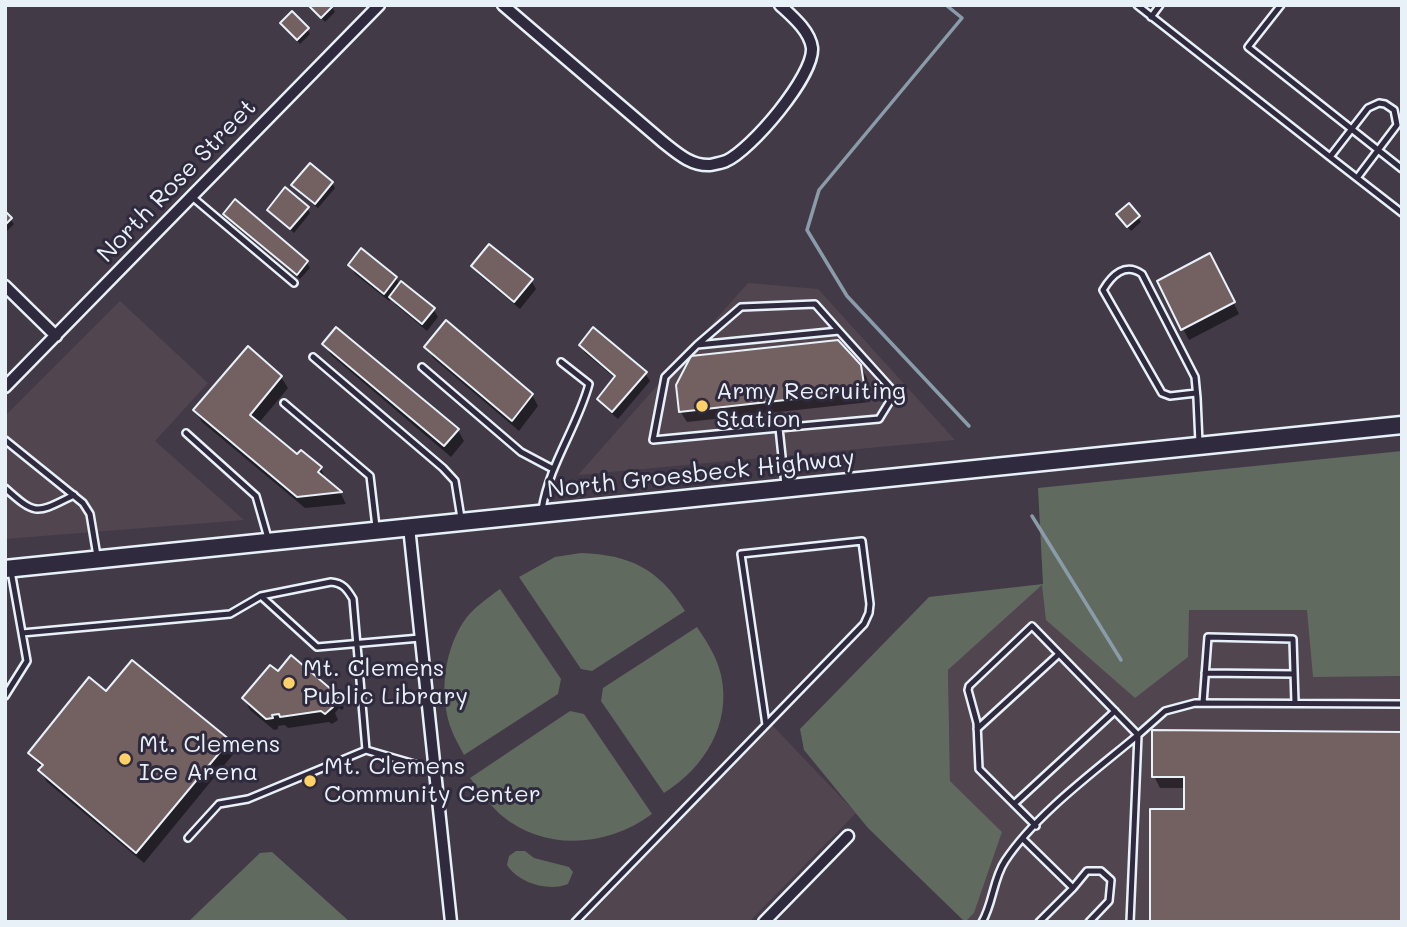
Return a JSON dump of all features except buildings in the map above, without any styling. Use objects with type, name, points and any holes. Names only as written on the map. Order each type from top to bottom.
[{"type":"main road","name":"North Groesbeck Highway","points":[[8,569],[1402,425]]},
{"type":"street","name":"North Rose Street","points":[[5,387],[379,5]]},
{"type":"street","points":[[503,5],[682,157],[707,165],[727,161],[743,149],[771,120],[807,70],[811,43],[799,24],[780,5]]},
{"type":"street","points":[[5,286],[56,336]]},
{"type":"street","points":[[409,527],[451,922]]},
{"type":"street","points":[[764,922],[848,836]]},
{"type":"lane","points":[[1137,5],[1402,213]]},
{"type":"lane","points":[[1151,17],[1160,5]]},
{"type":"lane","points":[[1281,5],[1248,47],[1402,169]]},
{"type":"lane","points":[[1330,157],[1373,105],[1390,106],[1396,115],[1397,125],[1357,177]]},
{"type":"lane","points":[[191,196],[294,283]]},
{"type":"lane","points":[[1196,393],[1170,396],[1162,393],[1103,290],[1110,278],[1124,269],[1134,269],[1142,274],[1195,377],[1200,446]]},
{"type":"lane","points":[[815,304],[839,331],[895,393],[878,419],[653,440],[665,377],[741,307],[815,304]]},
{"type":"lane","points":[[697,345],[839,331]]},
{"type":"lane","points":[[313,357],[455,481],[462,522]]},
{"type":"lane","points":[[542,513],[545,488],[584,402],[589,384],[561,362]]},
{"type":"lane","points":[[422,367],[521,452],[553,469]]},
{"type":"lane","points":[[284,403],[370,476],[377,530]]},
{"type":"lane","points":[[779,428],[785,488]]},
{"type":"lane","points":[[186,433],[256,496],[269,541]]},
{"type":"lane","points":[[5,440],[88,509],[98,559]]},
{"type":"lane","points":[[5,488],[28,508],[38,510],[74,495]]},
{"type":"lane","points":[[575,922],[852,638],[867,619],[870,604],[862,541],[741,554],[766,725]]},
{"type":"lane","points":[[5,696],[27,661],[8,569]]},
{"type":"lane","points":[[22,633],[230,614],[261,596],[331,582],[340,583],[353,599],[366,750]]},
{"type":"lane","points":[[261,596],[317,647],[422,638]]},
{"type":"lane","points":[[1036,825],[979,769],[977,729],[969,686],[1032,626],[1138,735],[1130,922]]},
{"type":"lane","points":[[1203,703],[1208,637],[1293,639],[1295,703]]},
{"type":"lane","points":[[977,729],[1059,654]]},
{"type":"lane","points":[[1205,673],[1294,674]]},
{"type":"lane","points":[[982,922],[1003,863],[1023,839],[1067,795],[1165,711],[1203,703],[1402,704]]},
{"type":"lane","points":[[1014,804],[1115,711]]},
{"type":"lane","points":[[188,838],[219,804],[248,799],[366,750],[435,770]]},
{"type":"lane","points":[[1023,839],[1073,888]]},
{"type":"lane","points":[[1040,922],[1087,871],[1101,871],[1111,880],[1110,901],[1089,922]]},
{"type":"shaded area","points":[[748,283],[818,289],[955,440],[578,475]]},
{"type":"shaded area","points":[[120,301],[208,383],[155,441],[244,520],[5,539],[5,416]]},
{"type":"shaded area","points":[[1043,584],[1402,589],[1402,922],[965,922],[974,913],[1002,832],[950,781],[948,670]]},
{"type":"shaded area","points":[[772,725],[856,813],[749,922],[583,922]]},
{"type":"green space","points":[[1402,451],[1402,676],[1313,677],[1307,610],[1189,610],[1188,657],[1135,698],[1046,620],[1042,585],[948,670],[950,781],[1002,832],[974,913],[965,922],[868,828],[804,750],[800,729],[929,597],[1043,584],[1038,488]]},
{"type":"green space","points":[[581,553],[614,557],[641,567],[664,584],[685,611],[592,671],[581,669],[519,577],[555,557]]},
{"type":"green space","points":[[500,589],[561,679],[558,694],[464,755],[452,731],[445,703],[448,657],[467,617]]},
{"type":"green space","points":[[697,627],[719,668],[723,693],[722,711],[712,743],[703,758],[664,793],[601,701],[603,688]]},
{"type":"green space","points":[[570,711],[584,714],[652,814],[635,825],[596,839],[557,840],[518,827],[501,815],[470,778]]},
{"type":"green space","points":[[516,851],[525,851],[534,858],[569,867],[573,872],[568,884],[543,886],[518,877],[507,865],[509,856]]},
{"type":"green space","points":[[272,852],[350,922],[188,922],[260,853]]},
{"type":"waterway","points":[[946,5],[962,18],[819,190],[807,230],[847,296],[969,426]]},
{"type":"waterway","points":[[1032,516],[1121,660]]},
{"type":"place","name":"Army Recruiting Station","points":[[702,406]]},
{"type":"place","name":"Mt. Clemens Public Library","points":[[289,683]]},
{"type":"place","name":"Mt. Clemens Ice Arena","points":[[125,759]]},
{"type":"place","name":"Mt. Clemens Community Center","points":[[310,781]]}]
